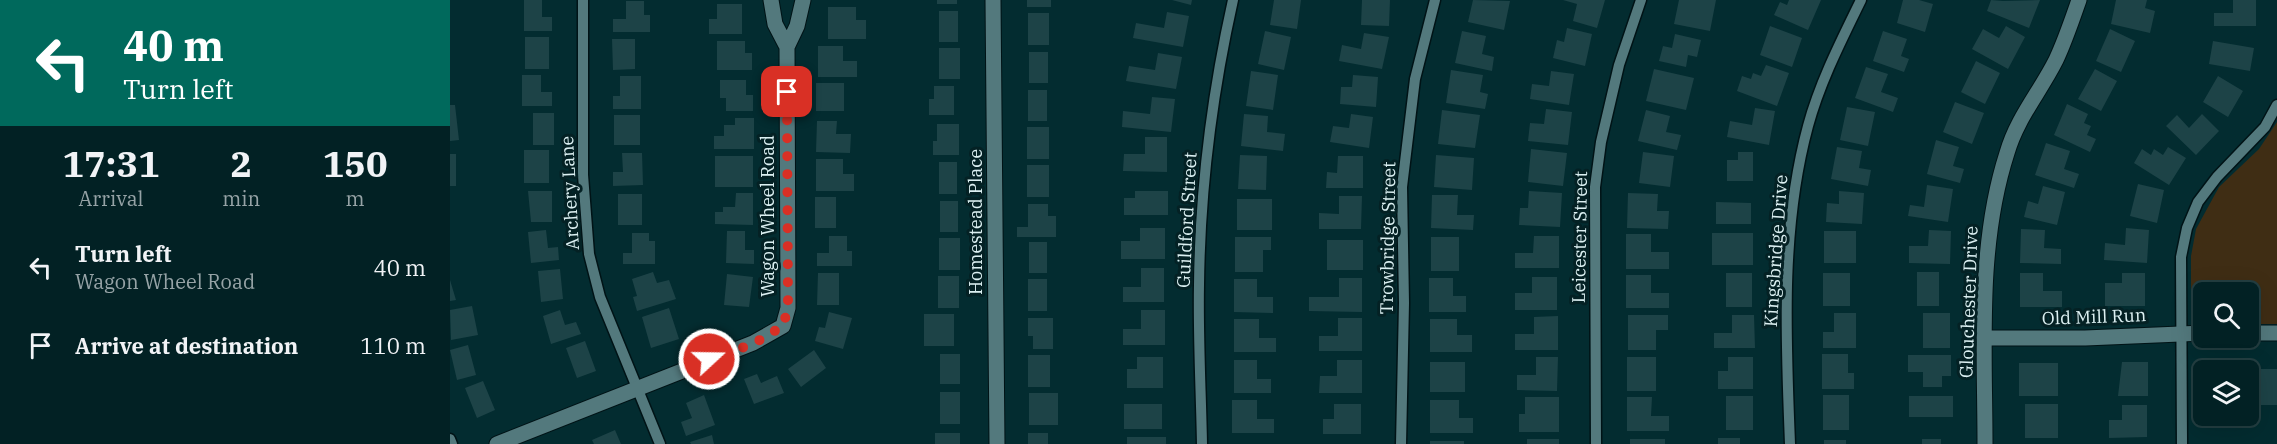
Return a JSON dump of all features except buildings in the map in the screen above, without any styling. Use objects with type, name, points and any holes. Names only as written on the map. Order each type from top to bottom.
[{"type":"street","name":"Archery Lane","points":[[582,0],[585,224],[600,297],[660,444]]},
{"type":"street","name":"Wagon Wheel Road","points":[[771,0],[775,24],[787,47]]},
{"type":"street","name":"Wagon Wheel Road","points":[[497,444],[753,344],[783,326],[788,299],[787,47],[797,26],[803,0]]},
{"type":"street","name":"Homestead Place","points":[[993,0],[997,444]]},
{"type":"street","name":"Guildford Street","points":[[1202,444],[1199,285],[1203,192],[1215,85],[1233,0]]},
{"type":"street","name":"Trowbridge Street","points":[[1401,444],[1404,303],[1402,187],[1415,79],[1435,0]]},
{"type":"street","name":"Leicester Street","points":[[1596,444],[1595,187],[1601,141],[1617,76],[1641,0]]},
{"type":"street","name":"Kingsbridge Drive","points":[[1790,444],[1786,326],[1792,217],[1798,166],[1825,75],[1861,0]]},
{"type":"street","name":"Glouchester Drive","points":[[1986,444],[1985,338],[1988,236],[2007,152],[2020,119],[2056,61],[2079,0]]},
{"type":"street","points":[[2182,444],[2181,257],[2187,228],[2198,202],[2217,177],[2265,127],[2277,105]]},
{"type":"street","name":"Old Mill Run","points":[[1985,338],[2085,338],[2193,333]]},
{"type":"street","points":[[2259,333],[2277,333]]},
{"type":"street","points":[[450,439],[452,444]]},
{"type":"shaded area","points":[[2277,122],[2277,324],[2259,324],[2259,282],[2193,282],[2193,317],[2191,315],[2191,256],[2196,229],[2219,187],[2259,149]]},
{"type":"route","points":[[709,359],[753,344],[783,326],[788,308],[787,92]]}]
